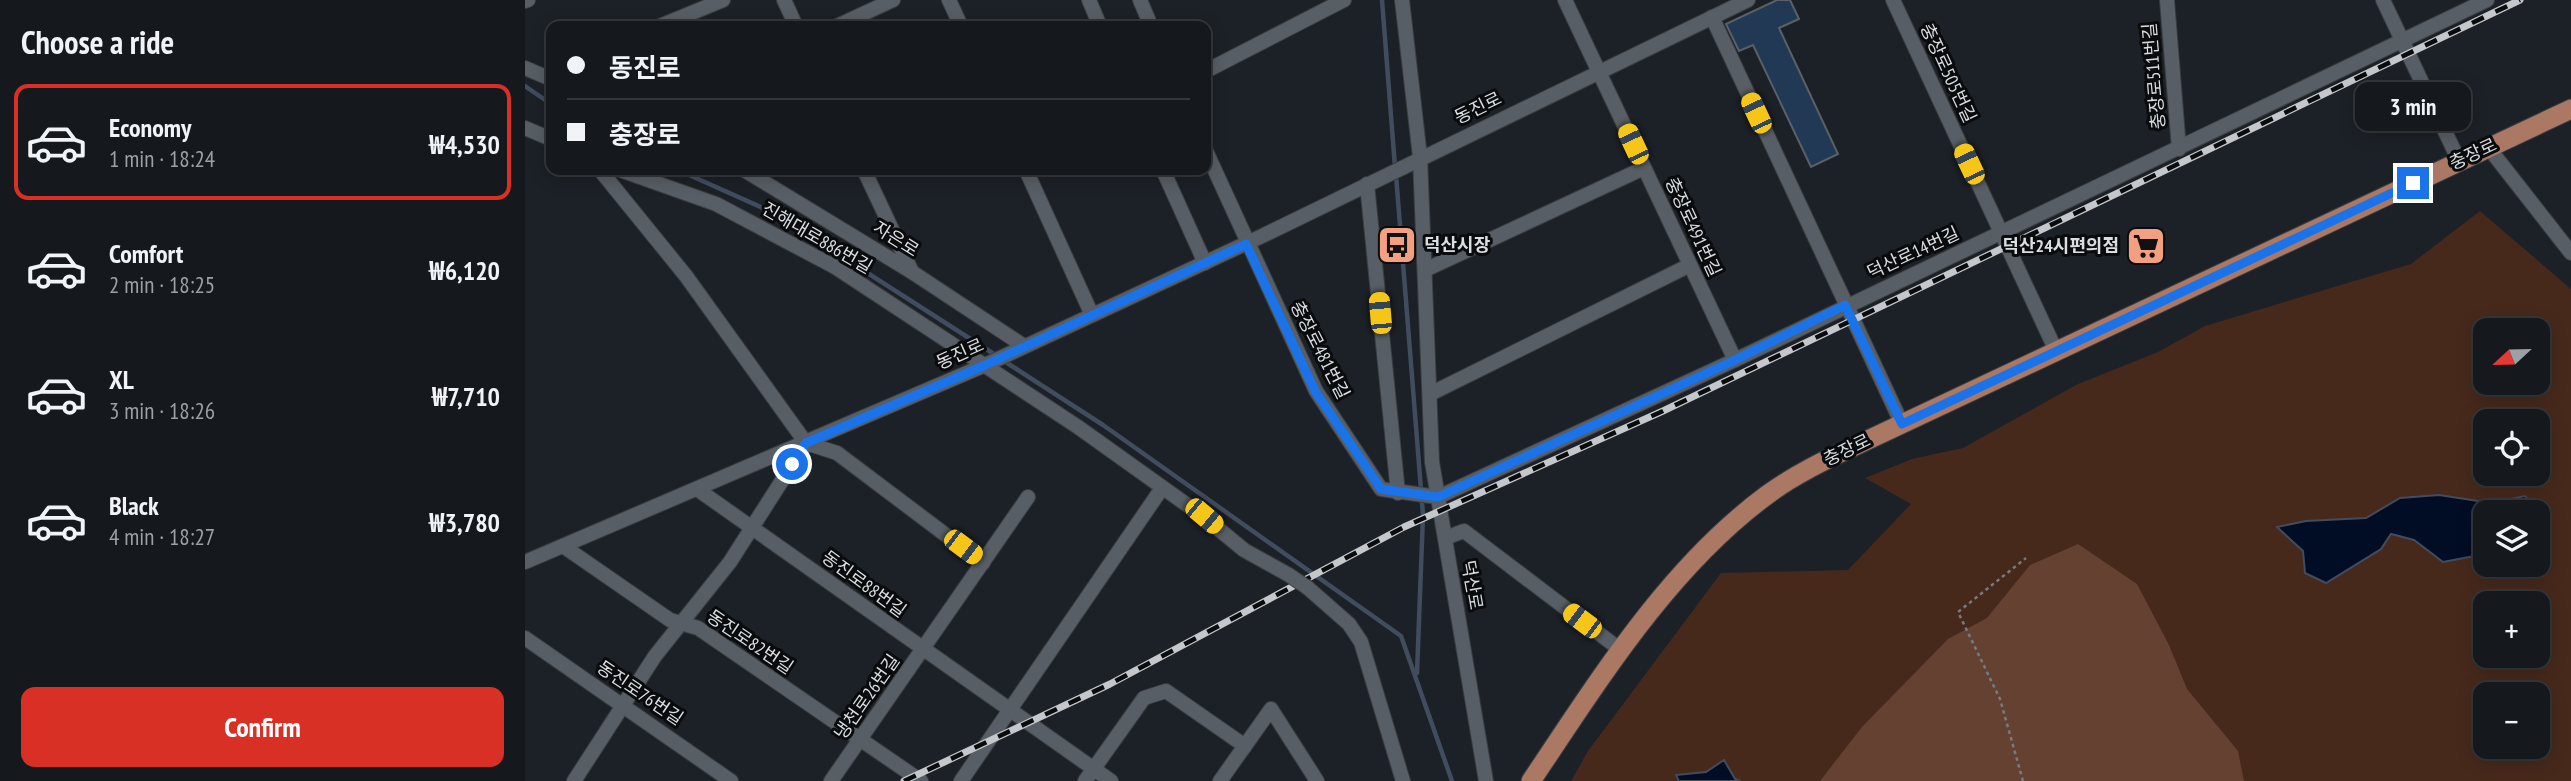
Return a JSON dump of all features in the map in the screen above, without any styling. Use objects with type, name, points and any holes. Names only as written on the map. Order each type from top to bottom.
[{"type":"main road","name":"충장로","points":[[1531,781],[1649,613],[1692,564],[1765,496],[1803,472],[1902,424],[2571,110]]},
{"type":"street","points":[[672,21],[723,0]]},
{"type":"street","points":[[784,0],[794,21]]},
{"type":"street","points":[[848,21],[893,0]]},
{"type":"street","points":[[949,0],[959,21]]},
{"type":"street","points":[[1089,0],[1098,21]]},
{"type":"street","points":[[1139,0],[1149,21]]},
{"type":"street","points":[[1211,68],[1344,0]]},
{"type":"street","name":"덕산로","points":[[1402,0],[1420,157],[1432,462],[1486,781]]},
{"type":"street","name":"충장로491번길","points":[[1565,0],[1735,360]]},
{"type":"street","name":"동진로","points":[[525,562],[983,366],[1246,244],[1420,157],[1748,0]]},
{"type":"street","name":"충장로505번길","points":[[1893,0],[2057,353]]},
{"type":"street","name":"충장로511번길","points":[[2167,0],[2179,149]]},
{"type":"street","points":[[2383,0],[2459,161]]},
{"type":"street","name":"덕산로14번길","points":[[1438,497],[2002,234],[2487,0]]},
{"type":"street","points":[[1712,17],[1902,424]]},
{"type":"street","points":[[525,68],[546,74]]},
{"type":"street","points":[[525,128],[546,137]]},
{"type":"street","points":[[2488,147],[2571,253]]},
{"type":"street","name":"충장로481번길","points":[[1211,163],[1315,391],[1381,489],[1438,497]]},
{"type":"street","points":[[1425,270],[1644,168]]},
{"type":"street","points":[[604,175],[686,276],[806,443],[837,453],[983,563]]},
{"type":"street","name":"진해대로886번길","points":[[634,175],[716,204],[835,267],[1153,479],[1244,550],[1308,588],[1349,624],[1361,642],[1403,781]]},
{"type":"street","name":"자은로","points":[[752,175],[912,272],[1024,346]]},
{"type":"street","points":[[866,175],[912,272]]},
{"type":"street","points":[[1028,175],[1092,315]]},
{"type":"street","points":[[1165,175],[1205,263]]},
{"type":"street","points":[[1367,184],[1398,493]]},
{"type":"street","points":[[1430,394],[1690,265]]},
{"type":"street","points":[[574,781],[622,704],[679,623],[730,562],[806,443]]},
{"type":"street","name":"동진로88번길","points":[[697,489],[1028,723],[1090,775],[1111,781]]},
{"type":"street","points":[[961,781],[1158,494]]},
{"type":"street","name":"냉천로26번길","points":[[831,781],[924,651],[1028,497]]},
{"type":"street","points":[[1445,538],[1464,531],[1622,651]]},
{"type":"street","name":"동진로82번길","points":[[563,546],[670,620],[698,628],[917,779]]},
{"type":"street","name":"동진로76번길","points":[[525,638],[731,781]]},
{"type":"street","points":[[1090,775],[1144,698],[1166,691],[1245,746]]},
{"type":"street","points":[[1220,781],[1271,709],[1317,781]]},
{"type":"path","points":[[2023,781],[2000,699],[1958,612],[2026,558]]},
{"type":"shaded area","points":[[2480,211],[2571,289],[2571,781],[1571,781],[1588,751],[1721,573],[1848,570],[1911,504],[1865,478],[1912,459],[1963,448],[2078,384],[2158,352],[2205,326],[2411,264]]},
{"type":"shaded area","points":[[2078,544],[2137,584],[2169,645],[2187,689],[2238,751],[2244,781],[1820,781],[1862,727],[1948,639],[1987,618],[2030,565]]},
{"type":"water","points":[[2439,495],[2473,500],[2473,556],[2443,562],[2414,540],[2391,534],[2381,549],[2326,583],[2305,573],[2303,551],[2277,527],[2306,521],[2366,518],[2400,498]]},
{"type":"water","points":[[2525,496],[2528,500],[2506,500]]},
{"type":"water","points":[[1724,760],[1735,779],[1741,781],[1679,781],[1676,775],[1706,772]]},
{"type":"building","points":[[1777,0],[1790,0],[1799,19],[1779,28],[1838,154],[1811,167],[1753,45],[1739,51],[1726,24]]},
{"type":"waterway","points":[[1382,0],[1395,167]]},
{"type":"waterway","points":[[525,86],[546,101]]},
{"type":"waterway","points":[[689,175],[774,213],[997,356]]},
{"type":"waterway","points":[[1396,175],[1423,515],[1417,673]]},
{"type":"waterway","points":[[1004,361],[1103,425],[1401,636],[1452,781]]},
{"type":"railway","points":[[904,781],[1110,684],[1404,527],[1663,411],[2520,0]]},
{"type":"place","name":"덕산시장","points":[[1397,245]]},
{"type":"place","name":"덕산24시편의점","points":[[2146,246]]},
{"type":"route","points":[[792,464],[806,443],[983,366],[1246,244],[1315,391],[1381,489],[1438,497],[1735,360],[1845,305],[1902,424],[2413,183]]}]
